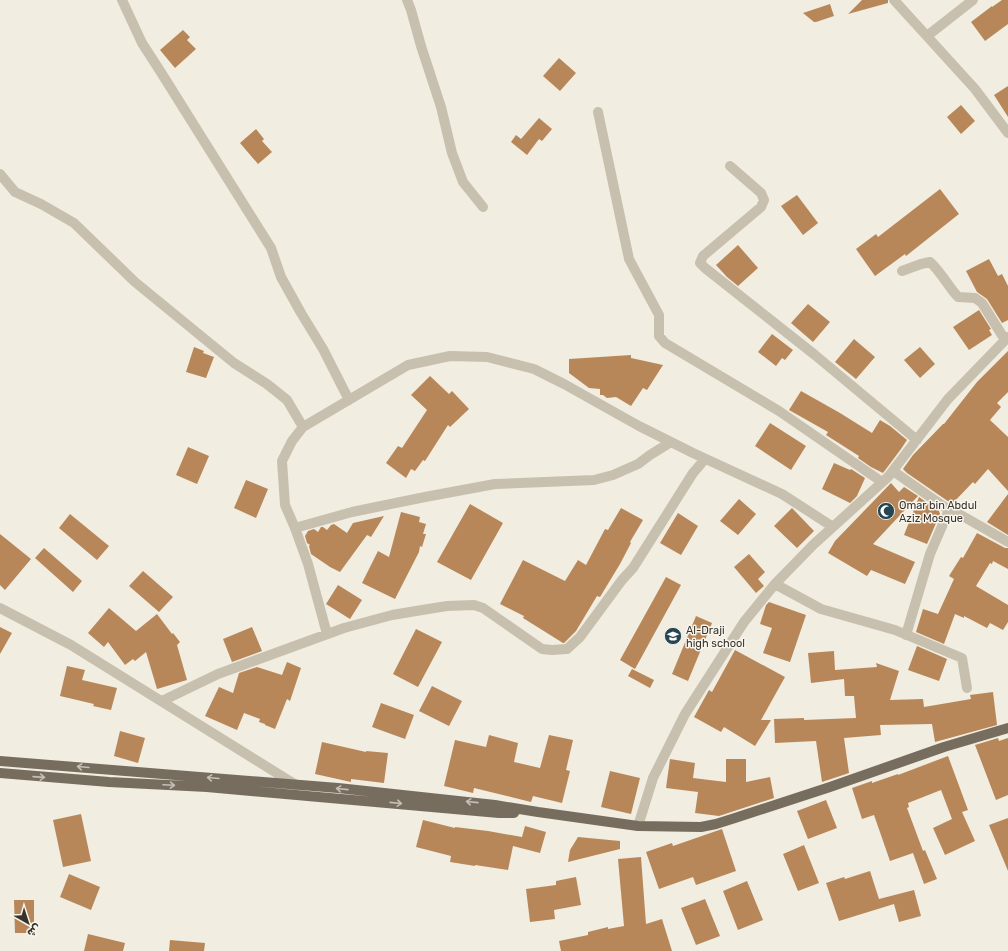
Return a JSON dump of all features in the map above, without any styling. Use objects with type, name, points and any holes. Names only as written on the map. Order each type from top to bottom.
[{"type":"main road","points":[[0,761],[346,789],[496,805],[638,826],[701,827],[716,824],[830,787],[944,747],[1008,728]]},
{"type":"main road","points":[[0,773],[109,782],[206,787],[499,813],[538,812]]},
{"type":"street","points":[[122,0],[148,55],[182,106],[271,248],[281,277],[349,400]]},
{"type":"street","points":[[407,0],[441,107],[452,153],[463,182],[483,207]]},
{"type":"street","points":[[894,0],[975,90],[1008,133]]},
{"type":"street","points":[[927,36],[974,0]]},
{"type":"street","points":[[598,112],[629,259],[659,315],[659,336],[665,343],[779,411],[882,482]]},
{"type":"street","points":[[730,166],[761,193],[764,200],[761,207],[703,256],[700,263],[815,355],[917,440]]},
{"type":"street","points":[[0,174],[15,192],[41,204],[74,223],[135,282],[234,363],[267,384],[287,400],[303,427]]},
{"type":"street","points":[[638,826],[654,778],[685,714],[744,622],[775,584],[813,545],[888,477],[948,399],[1006,338],[982,303],[975,298],[958,297],[952,291],[936,267],[930,262],[902,271]]},
{"type":"street","points":[[327,634],[308,564],[285,505],[282,461],[292,441],[303,427],[408,365],[450,356],[487,357],[534,369],[671,442],[782,494],[833,527]]},
{"type":"street","points":[[295,528],[352,512],[495,484],[594,480],[613,475],[638,464],[671,442]]},
{"type":"street","points":[[162,700],[218,674],[344,628],[392,615],[447,606],[474,605],[483,608],[542,649],[566,649],[580,637],[622,580],[633,568],[693,473],[705,459]]},
{"type":"street","points":[[893,471],[949,510],[959,514],[1008,542]]},
{"type":"street","points":[[906,635],[930,554],[949,510]]},
{"type":"street","points":[[775,584],[821,609],[895,630],[962,658],[967,688]]},
{"type":"street","points":[[0,608],[71,645],[162,700],[296,785]]},
{"type":"building","points":[[862,0],[888,0],[888,3],[848,14]]},
{"type":"building","points":[[1002,0],[1008,0],[1008,24],[985,41],[971,22]]},
{"type":"building","points":[[830,4],[834,16],[814,22],[803,13]]},
{"type":"building","points":[[183,30],[190,37],[187,40],[196,49],[175,68],[160,50]]},
{"type":"building","points":[[559,58],[576,73],[560,91],[543,76]]},
{"type":"building","points":[[1008,86],[1008,117],[994,95]]},
{"type":"building","points":[[961,105],[975,121],[961,134],[947,117]]},
{"type":"building","points":[[539,118],[552,129],[542,141],[539,139],[527,155],[511,142],[516,135],[521,139]]},
{"type":"building","points":[[256,129],[264,139],[262,141],[272,152],[258,164],[240,143]]},
{"type":"building","points":[[940,189],[959,214],[906,256],[905,254],[875,276],[856,249],[876,234],[878,237]]},
{"type":"building","points":[[797,195],[818,223],[803,235],[781,206]]},
{"type":"building","points":[[738,245],[758,268],[738,286],[716,265]]},
{"type":"building","points":[[989,259],[998,276],[1002,274],[1008,286],[1008,320],[1002,323],[987,299],[977,292],[966,271]]},
{"type":"building","points":[[808,304],[830,322],[813,342],[791,323]]},
{"type":"building","points":[[979,310],[991,329],[989,330],[992,335],[969,350],[953,327]]},
{"type":"building","points":[[772,334],[793,350],[785,360],[782,358],[776,366],[758,352]]},
{"type":"building","points":[[854,339],[875,357],[856,379],[835,362]]},
{"type":"building","points":[[194,347],[204,351],[203,353],[214,357],[206,378],[186,372]]},
{"type":"building","points":[[920,347],[935,364],[920,378],[904,360]]},
{"type":"building","points":[[1008,351],[1008,392],[997,403],[1001,407],[990,420],[1008,437],[1008,491],[988,469],[975,484],[973,482],[952,504],[903,469],[913,455],[944,424],[977,382]]},
{"type":"building","points":[[631,355],[631,358],[663,365],[647,390],[643,388],[631,406],[616,397],[607,398],[600,395],[600,389],[589,388],[569,373],[569,359]]},
{"type":"building","points":[[430,376],[449,394],[452,391],[469,409],[450,427],[448,425],[425,461],[423,460],[415,471],[411,469],[406,478],[386,463],[398,446],[402,448],[427,410],[411,395]]},
{"type":"building","points":[[801,391],[872,433],[880,420],[907,440],[883,473],[871,467],[858,458],[859,456],[826,435],[828,432],[789,410]]},
{"type":"building","points":[[770,423],[806,446],[791,470],[755,446]]},
{"type":"building","points":[[188,447],[209,456],[197,484],[176,475]]},
{"type":"building","points":[[834,463],[850,470],[851,469],[865,478],[857,496],[850,503],[822,489]]},
{"type":"building","points":[[246,480],[268,489],[256,518],[234,508]]},
{"type":"building","points":[[891,483],[899,492],[904,487],[918,496],[873,544],[915,562],[905,584],[871,570],[867,576],[828,553],[835,541]]},
{"type":"building","points":[[1008,494],[1008,535],[987,522]]},
{"type":"building","points":[[919,497],[939,511],[940,514],[927,544],[904,535]]},
{"type":"building","points":[[739,499],[756,514],[738,535],[720,521]]},
{"type":"building","points":[[470,504],[503,523],[471,580],[437,562]]},
{"type":"building","points":[[621,508],[643,520],[630,542],[631,543],[620,564],[600,597],[597,596],[576,631],[564,643],[523,618],[524,616],[500,604],[523,560],[565,581],[578,560],[586,565],[605,529],[608,530]]},
{"type":"building","points":[[792,508],[814,531],[797,548],[774,526]]},
{"type":"building","points":[[401,512],[420,517],[419,522],[426,524],[423,534],[426,534],[422,547],[420,546],[419,552],[395,599],[362,583],[378,551],[389,557]]},
{"type":"building","points":[[678,513],[698,526],[681,555],[660,543]]},
{"type":"building","points":[[70,514],[109,546],[97,560],[59,528]]},
{"type":"building","points":[[384,516],[371,537],[367,535],[340,572],[311,554],[310,545],[307,543],[305,536],[308,531],[314,529],[318,532],[321,527],[327,530],[334,524],[347,533],[353,523]]},
{"type":"building","points":[[977,533],[1005,548],[1008,548],[1008,569],[993,561],[992,564],[990,563],[976,586],[1008,605],[1008,622],[1003,630],[990,623],[987,628],[964,616],[964,618],[955,614],[944,644],[916,632],[923,609],[938,614],[954,579],[949,576],[961,557],[963,558]]},
{"type":"building","points":[[0,534],[31,559],[5,590],[0,585]]},
{"type":"building","points":[[44,548],[82,581],[73,592],[35,558]]},
{"type":"building","points":[[749,554],[765,572],[758,579],[764,586],[756,593],[734,567]]},
{"type":"building","points":[[143,571],[173,597],[159,612],[129,586]]},
{"type":"building","points":[[666,577],[681,585],[635,669],[620,660]]},
{"type":"building","points":[[338,585],[362,600],[350,619],[326,604]]},
{"type":"building","points":[[769,602],[806,615],[790,662],[763,653],[772,628],[760,624],[766,605]]},
{"type":"building","points":[[109,608],[136,631],[157,614],[180,642],[177,645],[187,680],[157,689],[146,652],[135,661],[133,659],[125,665],[108,642],[104,647],[88,633]]},
{"type":"building","points":[[696,616],[712,623],[688,681],[672,674]]},
{"type":"building","points":[[0,627],[12,633],[0,654]]},
{"type":"building","points":[[252,627],[262,651],[232,662],[223,639]]},
{"type":"building","points":[[416,629],[442,642],[418,687],[393,674]]},
{"type":"building","points":[[917,646],[947,659],[939,681],[908,670]]},
{"type":"building","points":[[735,650],[785,677],[761,720],[771,720],[755,746],[724,727],[721,732],[694,717],[709,690],[712,692]]},
{"type":"building","points":[[834,651],[835,670],[877,667],[876,663],[899,671],[890,700],[923,699],[924,707],[971,699],[970,695],[993,692],[997,725],[935,742],[932,724],[880,725],[881,735],[844,738],[849,773],[822,782],[816,741],[775,743],[774,719],[804,718],[804,720],[856,718],[854,696],[845,696],[844,679],[811,683],[808,653]]},
{"type":"building","points":[[287,662],[301,668],[290,701],[287,699],[275,729],[259,722],[260,719],[244,713],[237,730],[205,716],[219,687],[233,693],[239,673],[257,667],[282,675]]},
{"type":"building","points":[[67,666],[85,670],[82,680],[117,688],[111,710],[93,706],[94,704],[60,696]]},
{"type":"building","points":[[632,669],[654,680],[650,688],[628,676]]},
{"type":"building","points":[[432,686],[462,701],[449,726],[419,711]]},
{"type":"building","points":[[381,703],[414,715],[405,739],[372,727]]},
{"type":"building","points":[[120,731],[145,738],[138,763],[114,756]]},
{"type":"building","points":[[489,735],[518,743],[514,762],[540,768],[549,735],[573,740],[566,770],[570,771],[562,803],[533,796],[531,802],[474,788],[473,793],[444,786],[455,740],[486,747]]},
{"type":"building","points":[[998,738],[999,741],[1008,738],[1008,795],[996,800],[975,745]]},
{"type":"building","points":[[322,742],[366,752],[388,753],[384,783],[351,779],[351,782],[315,774]]},
{"type":"building","points":[[948,756],[968,810],[962,812],[975,841],[945,855],[933,828],[952,819],[941,790],[908,803],[909,807],[907,808],[923,851],[925,850],[937,879],[924,884],[913,853],[890,861],[874,815],[862,819],[852,788],[872,781],[872,783],[898,775]]},
{"type":"building","points":[[670,759],[695,763],[693,778],[726,782],[726,759],[746,759],[746,782],[770,777],[774,798],[719,816],[695,813],[698,792],[666,788]]},
{"type":"building","points":[[610,771],[640,778],[631,814],[601,807]]},
{"type":"building","points":[[826,800],[837,828],[808,839],[797,811]]},
{"type":"building","points":[[81,814],[91,861],[63,867],[53,820]]},
{"type":"building","points":[[1008,818],[1008,871],[989,825]]},
{"type":"building","points":[[423,820],[455,828],[488,831],[522,837],[525,826],[546,832],[540,853],[513,846],[508,870],[450,862],[451,856],[416,847]]},
{"type":"building","points":[[722,829],[736,871],[696,885],[693,877],[659,889],[646,852],[672,843],[673,846]]},
{"type":"building","points":[[578,837],[620,841],[620,849],[568,862],[570,850]]},
{"type":"building","points":[[804,845],[819,883],[798,891],[783,854]]},
{"type":"building","points":[[641,857],[646,924],[662,919],[672,951],[561,951],[559,941],[588,935],[588,932],[608,927],[608,929],[624,926],[618,859]]},
{"type":"building","points":[[870,871],[879,899],[914,890],[921,916],[899,922],[894,904],[839,921],[826,883]]},
{"type":"building","points":[[69,874],[100,887],[91,910],[60,897]]},
{"type":"building","points":[[576,877],[581,905],[554,910],[555,919],[530,922],[526,889],[556,885],[556,881]]},
{"type":"building","points":[[747,881],[763,920],[738,930],[723,891]]},
{"type":"building","points":[[705,899],[720,936],[696,945],[681,908]]},
{"type":"building","points":[[14,900],[34,900],[34,933],[15,933]]},
{"type":"building","points":[[88,934],[125,943],[123,951],[84,951]]},
{"type":"building","points":[[170,940],[205,943],[204,951],[169,951]]},
{"type":"place","name":"Omar bin Abdul Aziz Mosque","points":[[886,511]]},
{"type":"place","name":"Al-Draji high school","points":[[673,636]]}]
